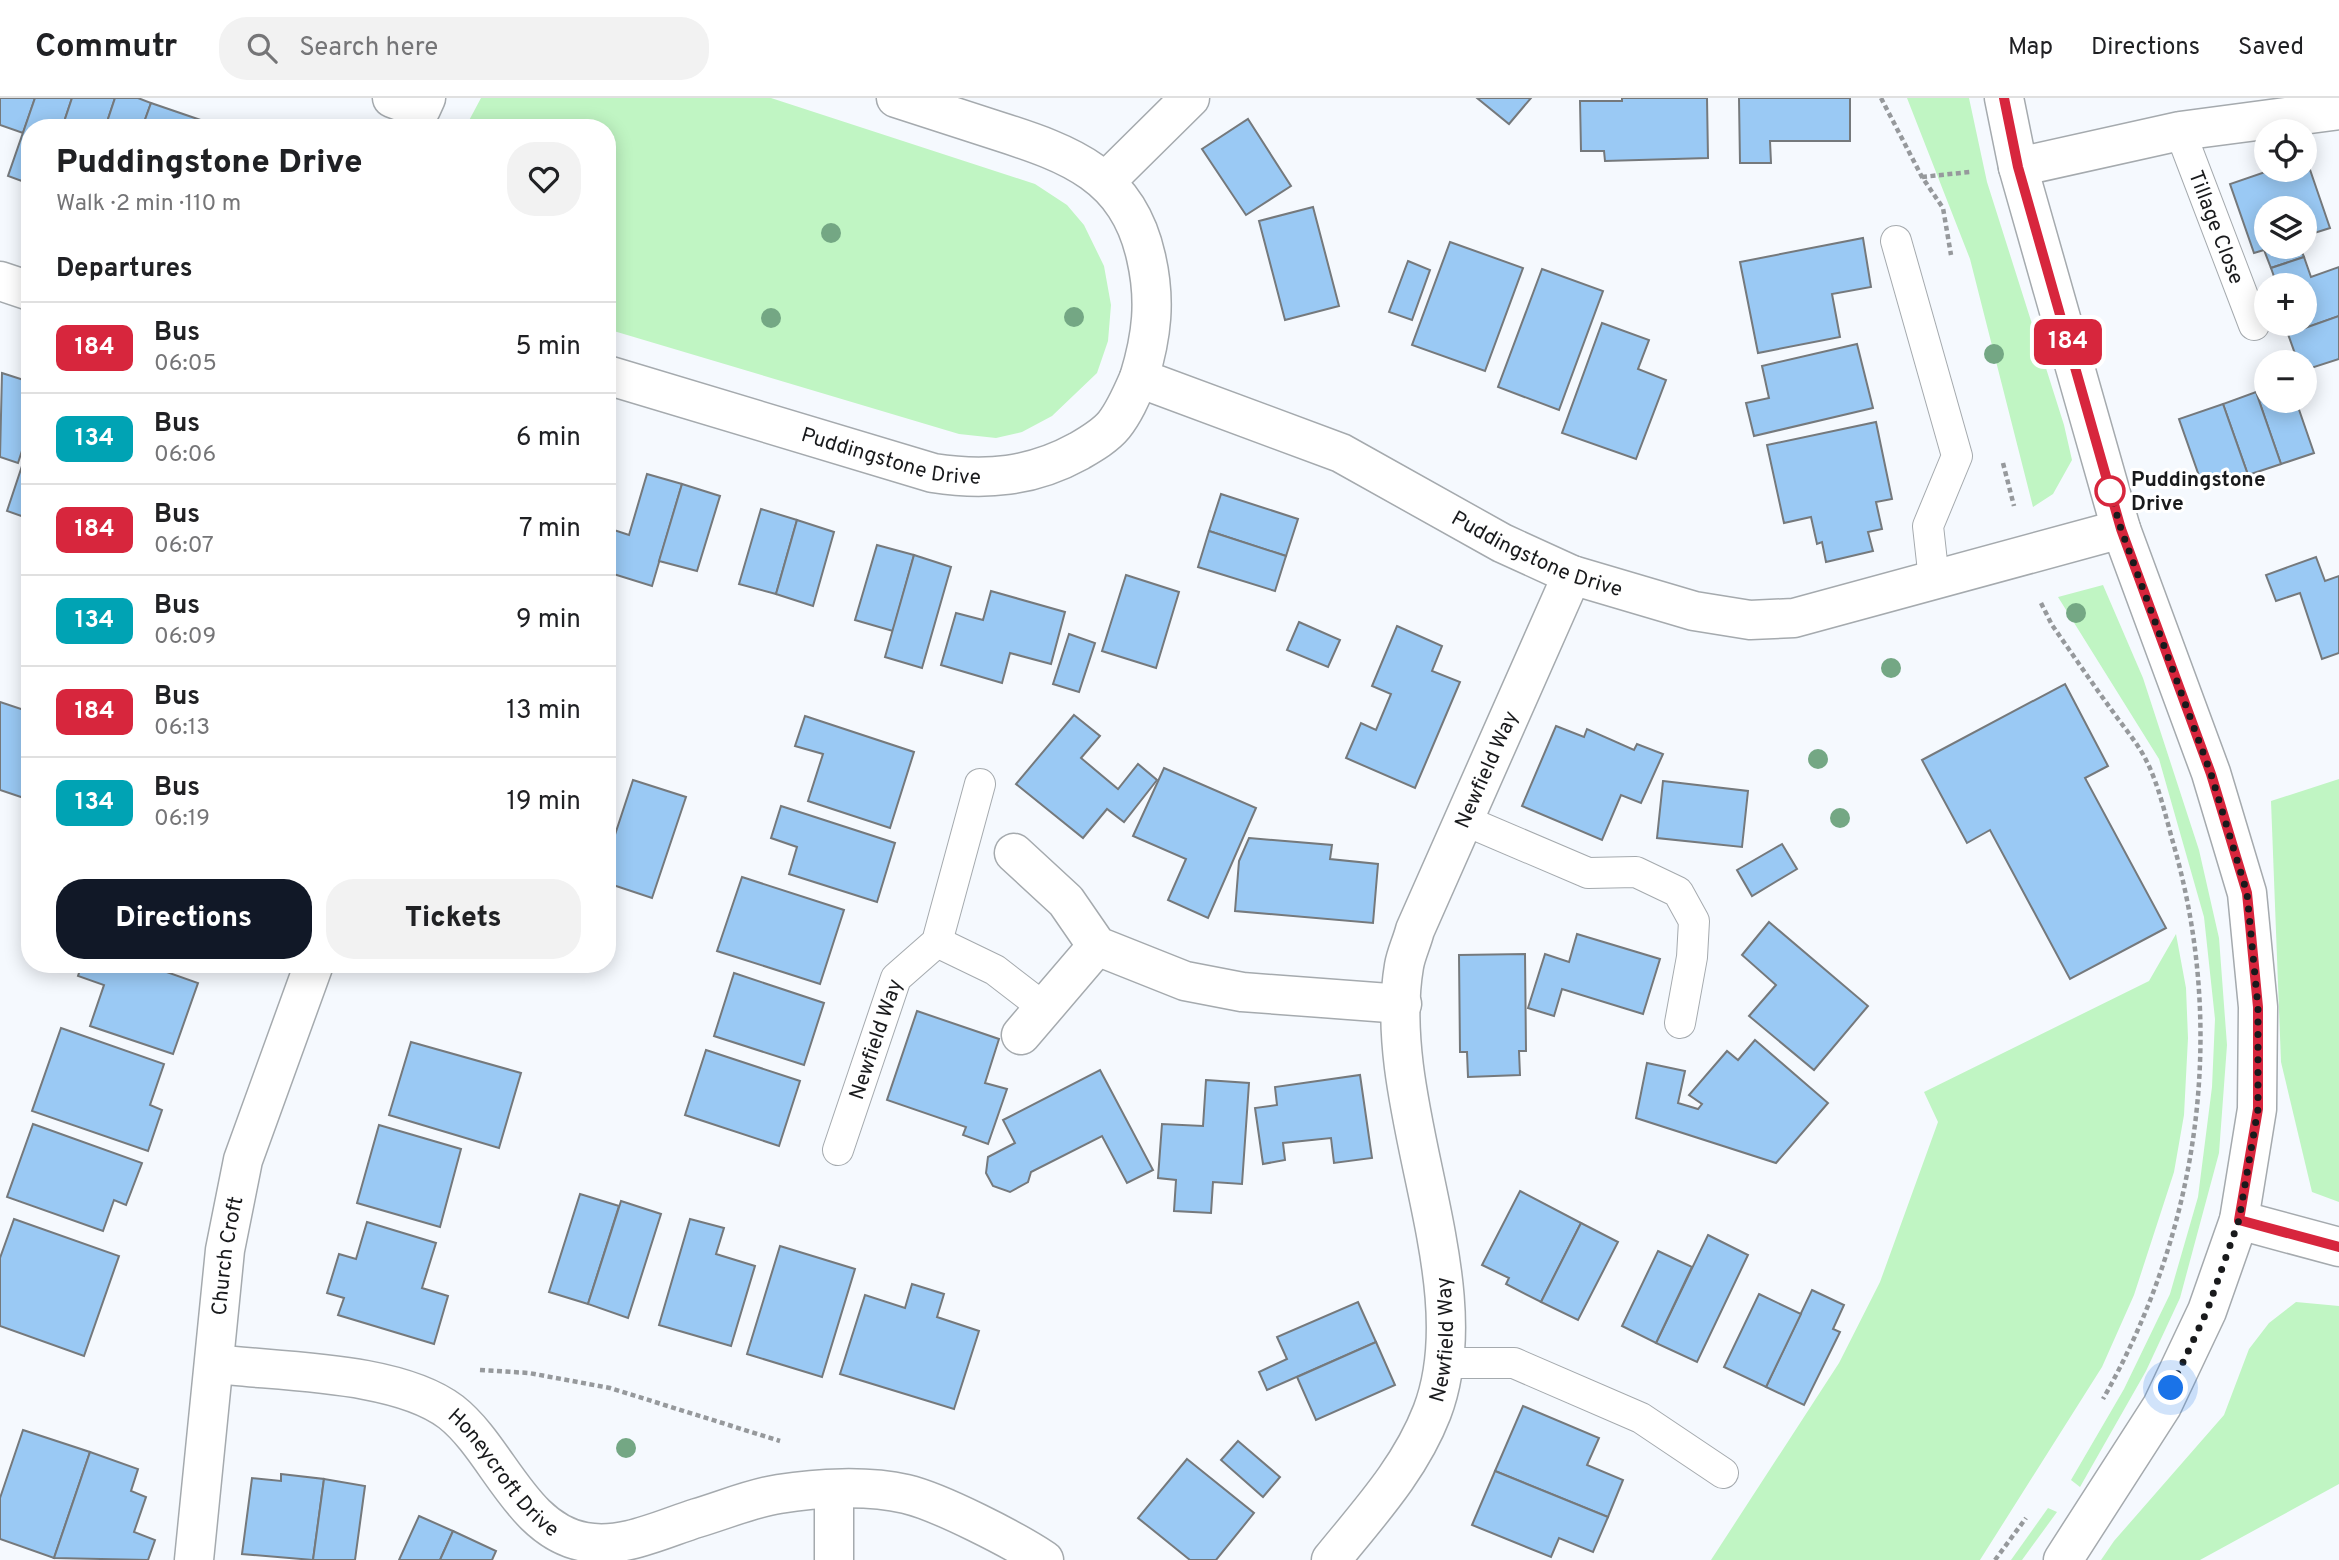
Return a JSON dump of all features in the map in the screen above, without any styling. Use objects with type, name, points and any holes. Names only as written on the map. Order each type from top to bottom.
[{"type":"street","name":"Puddingstone Drive","points":[[616,378],[933,473],[989,478],[1038,471],[1090,445],[1112,427],[1127,405],[1139,378],[1149,345],[1153,315],[1149,270],[1138,226],[1125,201],[1106,181],[1071,157],[896,98]]},
{"type":"street","points":[[1106,181],[1189,98]]},
{"type":"street","points":[[2004,98],[2018,167],[2121,529],[2211,774],[2247,893],[2258,1007],[2258,1109],[2239,1220],[2207,1311],[2162,1406],[2063,1560]]},
{"type":"street","points":[[2018,167],[2180,131],[2339,110]]},
{"type":"street","points":[[0,281],[21,288]]},
{"type":"street","name":"Puddingstone Drive","points":[[1139,378],[1342,453],[1502,542],[1572,575],[1694,611],[1750,620],[1794,618],[2019,559],[2121,529]]},
{"type":"street","name":"Newfield Way","points":[[1331,1560],[1397,1479],[1417,1447],[1433,1409],[1443,1363],[1446,1309],[1441,1267],[1406,1094],[1402,1004],[1404,964],[1415,930],[1466,821],[1572,575]]},
{"type":"street","points":[[1014,853],[1066,901],[1097,946],[1185,981],[1242,992],[1402,1004]]},
{"type":"street","points":[[1032,1021],[1097,946]]},
{"type":"street","name":"Church Croft","points":[[194,1560],[225,1250],[243,1160],[311,973]]},
{"type":"street","points":[[2239,1220],[2339,1247]]},
{"type":"street","name":"Honeycroft Drive","points":[[215,1364],[349,1379],[418,1393],[450,1412],[471,1432],[529,1507],[557,1532],[584,1542],[615,1545],[777,1494],[834,1491],[906,1494],[1044,1560]]},
{"type":"street","points":[[834,1491],[834,1560]]},
{"type":"lane","name":"Tillage Close","points":[[2180,131],[2254,325]]},
{"type":"lane","points":[[1896,241],[1957,456],[1928,526],[1934,580]]},
{"type":"lane","points":[[980,784],[937,942],[995,970],[1032,1021]]},
{"type":"lane","points":[[1466,821],[1588,873],[1636,872],[1678,891],[1694,921],[1692,957],[1680,1023]]},
{"type":"lane","name":"Newfield Way","points":[[838,1150],[896,978],[937,942]]},
{"type":"lane","points":[[1443,1363],[1514,1363],[1641,1418],[1723,1474]]},
{"type":"path","points":[[1881,98],[1922,177],[1943,208],[1952,257]]},
{"type":"path","points":[[1999,449],[2014,502],[2019,559],[2052,625],[2146,760],[2182,876],[2194,943],[2201,1010],[2193,1153],[2174,1236],[2144,1314],[2100,1403]]},
{"type":"path","points":[[418,1393],[439,1367],[529,1373],[610,1388],[789,1443]]},
{"type":"path","points":[[1995,1560],[2031,1511]]},
{"type":"green space","points":[[481,98],[771,98],[1035,184],[1067,205],[1084,225],[1104,266],[1111,305],[1108,341],[1097,373],[1052,416],[1022,432],[996,438],[959,434],[616,332],[616,119],[470,119]]},
{"type":"green space","points":[[1907,98],[1969,98],[1987,182],[2064,425],[2072,460],[2053,494],[2033,507],[1970,259]]},
{"type":"green space","points":[[2103,585],[2143,678],[2199,850],[2219,938],[2227,1045],[2219,1153],[2180,1298],[2146,1371],[2080,1487],[2071,1480],[2124,1389],[2170,1294],[2198,1197],[2212,1087],[2215,1019],[2204,917],[2159,759],[2058,597]]},
{"type":"green space","points":[[2339,779],[2339,1202],[2312,1192],[2281,1062],[2271,801]]},
{"type":"green space","points":[[2176,934],[2186,988],[2188,1038],[2184,1115],[2174,1172],[2134,1295],[2102,1367],[1980,1560],[1711,1560],[1839,1363],[1880,1282],[1938,1122],[1924,1092],[2149,981]]},
{"type":"green space","points":[[2296,1302],[2339,1306],[2339,1484],[2200,1560],[2101,1560],[2114,1541],[2224,1415],[2249,1349],[2269,1323]]},
{"type":"green space","points":[[2048,1508],[2057,1512],[2022,1560],[2011,1560]]},
{"type":"building","points":[[0,98],[35,98],[28,119],[21,119],[21,132],[0,125]]},
{"type":"building","points":[[35,98],[72,98],[65,119],[28,119]]},
{"type":"building","points":[[72,98],[115,98],[108,119],[65,119]]},
{"type":"building","points":[[115,98],[138,98],[151,103],[145,119],[108,119]]},
{"type":"building","points":[[1477,98],[1531,98],[1509,124]]},
{"type":"building","points":[[1622,98],[1707,98],[1708,158],[1605,161],[1604,151],[1581,151],[1580,101],[1622,101]]},
{"type":"building","points":[[1739,98],[1850,98],[1850,141],[1770,141],[1771,163],[1740,163]]},
{"type":"building","points":[[151,103],[198,119],[145,119]]},
{"type":"building","points":[[1248,119],[1291,186],[1246,215],[1202,149]]},
{"type":"building","points":[[21,138],[21,181],[8,176]]},
{"type":"building","points":[[2254,176],[2254,182],[2314,182],[2330,228],[2317,232],[2317,196],[2254,196],[2254,253],[2230,184]]},
{"type":"building","points":[[1313,207],[1339,306],[1285,320],[1259,221]]},
{"type":"building","points":[[1863,238],[1871,287],[1832,294],[1840,337],[1758,353],[1740,262]]},
{"type":"building","points":[[1450,242],[1523,268],[1485,371],[1412,345]]},
{"type":"building","points":[[2268,259],[2298,259],[2271,268]]},
{"type":"building","points":[[2305,259],[2310,273],[2273,273],[2271,268]]},
{"type":"building","points":[[1408,261],[1430,270],[1412,320],[1389,312]]},
{"type":"building","points":[[2339,267],[2339,316],[2317,324],[2317,275]]},
{"type":"building","points":[[1542,269],[1603,291],[1559,410],[1498,387]]},
{"type":"building","points":[[2339,316],[2339,359],[2317,366],[2317,350],[2294,350],[2289,336],[2317,336],[2317,324]]},
{"type":"building","points":[[1602,323],[1649,340],[1638,369],[1666,380],[1636,459],[1562,433]]},
{"type":"building","points":[[1857,344],[1873,408],[1754,436],[1746,403],[1769,398],[1762,366]]},
{"type":"building","points":[[2,373],[21,379],[21,454],[18,463],[0,457]]},
{"type":"building","points":[[2254,393],[2254,413],[2263,413],[2281,464],[2248,475],[2223,404]]},
{"type":"building","points":[[2223,404],[2248,475],[2204,490],[2179,419]]},
{"type":"building","points":[[2263,413],[2300,413],[2314,453],[2281,464]]},
{"type":"building","points":[[1876,422],[1892,499],[1876,502],[1882,529],[1868,532],[1873,551],[1826,562],[1822,542],[1817,544],[1811,517],[1784,523],[1767,445]]},
{"type":"building","points":[[21,469],[21,516],[7,511]]},
{"type":"building","points":[[647,474],[682,484],[652,586],[616,575],[616,531],[629,535]]},
{"type":"building","points":[[682,484],[720,496],[697,571],[659,561]]},
{"type":"building","points":[[1221,494],[1298,519],[1286,556],[1209,531]]},
{"type":"building","points":[[761,509],[797,520],[776,594],[739,584]]},
{"type":"building","points":[[797,520],[834,532],[813,606],[776,594]]},
{"type":"building","points":[[1209,531],[1286,556],[1275,591],[1198,567]]},
{"type":"building","points":[[877,545],[914,555],[893,631],[855,620]]},
{"type":"building","points":[[914,555],[951,567],[922,668],[885,657]]},
{"type":"building","points":[[2316,557],[2325,581],[2339,576],[2339,653],[2322,659],[2300,593],[2276,601],[2266,575]]},
{"type":"building","points":[[1126,575],[1179,592],[1156,668],[1102,651]]},
{"type":"building","points":[[991,591],[1065,612],[1051,664],[1010,653],[1002,683],[941,665],[956,613],[983,620]]},
{"type":"building","points":[[1299,622],[1340,640],[1328,667],[1287,650]]},
{"type":"building","points":[[1397,626],[1442,646],[1432,671],[1460,682],[1415,788],[1346,758],[1361,723],[1376,730],[1391,694],[1372,686]]},
{"type":"building","points":[[1069,634],[1095,643],[1079,692],[1053,684]]},
{"type":"building","points":[[2065,684],[2108,766],[2085,778],[2166,928],[2070,979],[1990,830],[1967,843],[1922,760]]},
{"type":"building","points":[[0,702],[21,709],[21,797],[0,790]]},
{"type":"building","points":[[1074,715],[1100,736],[1081,758],[1118,789],[1138,764],[1157,780],[1124,822],[1107,809],[1083,838],[1016,784]]},
{"type":"building","points":[[805,716],[914,752],[890,828],[808,801],[823,754],[795,746]]},
{"type":"building","points":[[1556,726],[1584,737],[1587,729],[1634,750],[1637,744],[1663,754],[1641,803],[1621,795],[1602,840],[1522,806]]},
{"type":"building","points":[[1164,768],[1256,808],[1208,918],[1168,900],[1186,859],[1133,836]]},
{"type":"building","points":[[633,780],[686,797],[652,898],[616,886],[616,832]]},
{"type":"building","points":[[1663,781],[1748,791],[1742,847],[1657,838]]},
{"type":"building","points":[[781,806],[895,843],[877,902],[789,874],[797,847],[771,838]]},
{"type":"building","points":[[1249,838],[1332,845],[1330,859],[1378,864],[1373,923],[1235,911],[1239,861]]},
{"type":"building","points":[[1782,844],[1797,869],[1752,896],[1737,870]]},
{"type":"building","points":[[742,877],[844,910],[820,984],[717,951]]},
{"type":"building","points":[[1769,922],[1868,1006],[1814,1070],[1749,1016],[1776,985],[1742,955]]},
{"type":"building","points":[[1577,934],[1660,959],[1643,1014],[1562,989],[1554,1016],[1528,1008],[1545,954],[1569,962]]},
{"type":"building","points":[[1525,954],[1526,1051],[1519,1051],[1520,1075],[1468,1077],[1467,1052],[1460,1052],[1459,955]]},
{"type":"building","points":[[79,973],[170,973],[198,983],[173,1054],[90,1026],[104,985],[78,976]]},
{"type":"building","points":[[734,973],[824,1003],[804,1065],[714,1036]]},
{"type":"building","points":[[917,1011],[999,1039],[985,1083],[1007,1089],[988,1144],[963,1135],[966,1127],[887,1100]]},
{"type":"building","points":[[61,1028],[164,1064],[150,1105],[162,1110],[148,1151],[32,1111]]},
{"type":"building","points":[[1755,1040],[1828,1103],[1776,1163],[1636,1118],[1647,1063],[1685,1071],[1678,1103],[1698,1109],[1702,1104],[1689,1095],[1727,1051],[1738,1060]]},
{"type":"building","points":[[411,1042],[521,1073],[499,1148],[389,1115]]},
{"type":"building","points":[[706,1050],[800,1081],[779,1146],[685,1115]]},
{"type":"building","points":[[1100,1070],[1153,1170],[1127,1183],[1102,1136],[1031,1172],[1028,1182],[1010,1192],[993,1186],[986,1173],[988,1157],[1015,1143],[1003,1120]]},
{"type":"building","points":[[1360,1075],[1372,1158],[1334,1163],[1331,1138],[1283,1143],[1285,1160],[1263,1164],[1255,1108],[1277,1105],[1275,1087]]},
{"type":"building","points":[[1206,1080],[1249,1083],[1242,1184],[1213,1182],[1211,1213],[1174,1211],[1176,1180],[1158,1178],[1162,1124],[1203,1126]]},
{"type":"building","points":[[33,1124],[142,1163],[126,1205],[114,1200],[103,1231],[7,1197]]},
{"type":"building","points":[[379,1125],[461,1149],[440,1227],[357,1203]]},
{"type":"building","points":[[1520,1191],[1581,1223],[1541,1302],[1506,1284],[1509,1278],[1482,1265]]},
{"type":"building","points":[[580,1194],[619,1206],[588,1304],[549,1292]]},
{"type":"building","points":[[621,1201],[661,1214],[628,1318],[588,1304]]},
{"type":"building","points":[[14,1219],[119,1256],[84,1356],[0,1326],[0,1258]]},
{"type":"building","points":[[690,1219],[724,1228],[716,1254],[755,1266],[731,1346],[659,1325]]},
{"type":"building","points":[[367,1222],[436,1243],[422,1288],[448,1296],[434,1344],[338,1315],[344,1298],[327,1293],[339,1254],[356,1259]]},
{"type":"building","points":[[1581,1223],[1618,1242],[1578,1320],[1541,1302]]},
{"type":"building","points":[[1708,1235],[1748,1255],[1697,1362],[1656,1343]]},
{"type":"building","points":[[780,1246],[855,1269],[822,1377],[747,1354]]},
{"type":"building","points":[[1658,1251],[1692,1267],[1656,1343],[1622,1326]]},
{"type":"building","points":[[912,1284],[944,1294],[937,1317],[979,1331],[954,1409],[840,1374],[865,1295],[905,1308]]},
{"type":"building","points":[[1812,1290],[1844,1305],[1833,1329],[1840,1332],[1804,1405],[1766,1387]]},
{"type":"building","points":[[1759,1294],[1801,1314],[1766,1387],[1724,1367]]},
{"type":"building","points":[[1358,1302],[1376,1342],[1267,1390],[1259,1372],[1287,1359],[1277,1337]]},
{"type":"building","points":[[1376,1342],[1395,1385],[1316,1420],[1297,1377]]},
{"type":"building","points":[[1523,1406],[1599,1438],[1587,1465],[1623,1480],[1608,1517],[1495,1471]]},
{"type":"building","points":[[23,1430],[90,1452],[54,1558],[0,1539],[0,1498]]},
{"type":"building","points":[[1238,1441],[1280,1477],[1263,1497],[1221,1460]]},
{"type":"building","points":[[90,1452],[138,1469],[131,1491],[146,1497],[134,1532],[155,1540],[148,1560],[54,1558]]},
{"type":"building","points":[[1187,1459],[1254,1513],[1216,1560],[1190,1560],[1138,1518]]},
{"type":"building","points":[[1495,1471],[1608,1517],[1593,1552],[1559,1538],[1551,1557],[1472,1525]]},
{"type":"building","points":[[281,1474],[324,1479],[313,1560],[242,1554],[252,1478],[281,1481]]},
{"type":"building","points":[[324,1479],[365,1486],[355,1560],[313,1560]]},
{"type":"building","points":[[419,1516],[453,1531],[440,1560],[399,1560]]},
{"type":"building","points":[[453,1531],[496,1551],[492,1560],[440,1560]]},
{"type":"bus line","name":"184","points":[[2004,98],[2018,167],[2121,529],[2211,774],[2247,893],[2258,1007],[2258,1109],[2239,1220],[2339,1247]]},
{"type":"place","name":"Puddingstone Drive","points":[[2110,491]]},
{"type":"route","points":[[2110,491],[2121,529],[2211,774],[2247,893],[2258,1007],[2258,1109],[2239,1220],[2207,1311],[2171,1388]]}]
